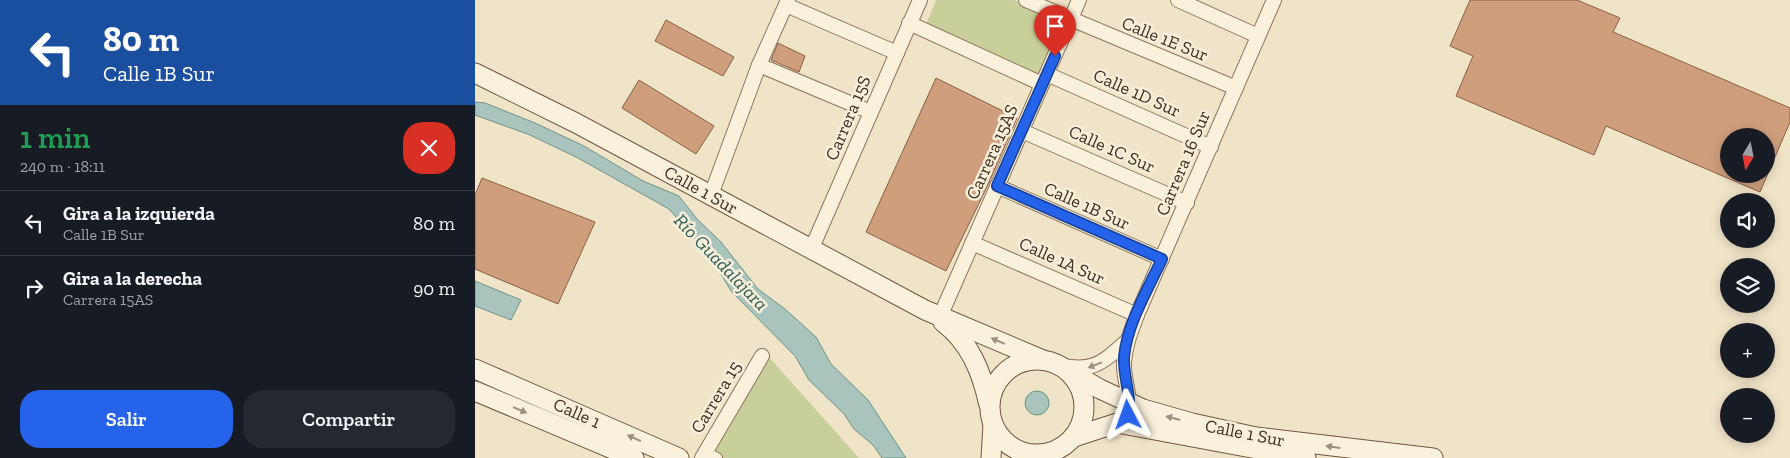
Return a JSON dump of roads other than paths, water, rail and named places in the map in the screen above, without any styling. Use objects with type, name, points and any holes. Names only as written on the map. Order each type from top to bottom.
[{"type":"main road","name":"Calle 1 Sur","points":[[475,73],[576,123],[935,315],[1055,365],[1130,403],[1184,420],[1256,437],[1433,458]]},
{"type":"main road","name":"Calle 1 Sur","points":[[935,315],[958,336],[976,362],[983,378],[991,416]]},
{"type":"main road","points":[[991,416],[999,435],[1011,446],[1023,452],[1040,455],[1060,448],[1074,436],[1081,423],[1084,408],[1082,393],[1075,380],[1055,365],[1028,361],[1006,371],[997,381],[991,394],[991,416],[991,458]]},
{"type":"main road","name":"Calle 1","points":[[475,370],[679,458]]},
{"type":"main road","name":"Calle 1","points":[[475,391],[634,458]]},
{"type":"main road","name":"Calle 1 Sur","points":[[1074,436],[1117,423],[1306,458]]},
{"type":"street","name":"Carrera 15S","points":[[811,250],[920,0]]},
{"type":"street","name":"Calle 1E Sur","points":[[1026,0],[1235,88]]},
{"type":"street","name":"Carrera 15AS","points":[[935,315],[972,243],[1079,0]]},
{"type":"street","points":[[1179,0],[1258,36]]},
{"type":"street","name":"Carrera 16 Sur","points":[[1130,403],[1124,376],[1127,341],[1274,0]]},
{"type":"street","points":[[711,195],[759,66],[787,2],[897,53]]},
{"type":"street","points":[[909,23],[1044,79]]},
{"type":"street","points":[[759,66],[871,112]]},
{"type":"street","name":"Calle 1D Sur","points":[[1044,79],[1211,147]]},
{"type":"street","name":"Calle 1C Sur","points":[[1022,131],[1187,203]]},
{"type":"street","name":"Calle 1B Sur","points":[[997,186],[1162,259]]},
{"type":"street","name":"Calle 1A Sur","points":[[972,243],[1137,315]]},
{"type":"street","name":"Carrera 16 Sur","points":[[1055,365],[1075,369],[1100,364],[1127,341]]},
{"type":"street","name":"Carrera 15","points":[[708,456],[762,356]]},
{"type":"street","points":[[1117,423],[1125,420],[1130,403]]},
{"type":"water","name":"Río Guadalajara","points":[[475,102],[485,103],[535,123],[584,146],[643,181],[679,196],[697,219],[721,242],[758,289],[785,309],[816,337],[831,364],[868,400],[906,458],[882,458],[873,445],[854,429],[844,414],[809,380],[795,356],[731,291],[710,255],[669,209],[578,158],[530,135],[475,115]]},
{"type":"water","points":[[475,281],[521,300],[511,320],[475,306]]},
{"type":"water","points":[[1037,391],[1042,392],[1048,398],[1048,408],[1042,414],[1037,415],[1032,414],[1026,408],[1025,403],[1026,398],[1032,392]]}]
